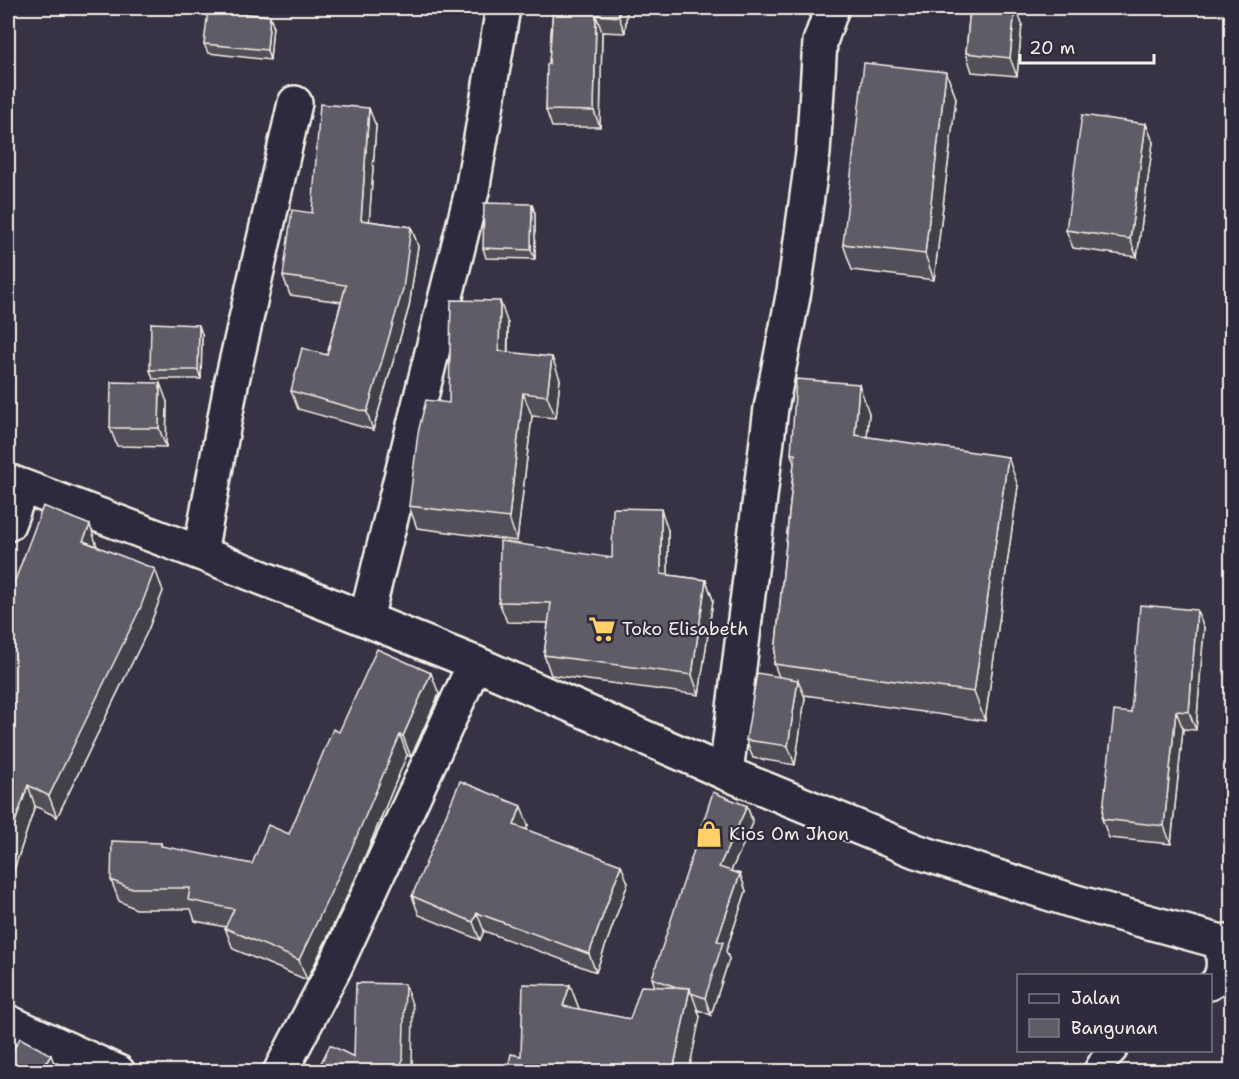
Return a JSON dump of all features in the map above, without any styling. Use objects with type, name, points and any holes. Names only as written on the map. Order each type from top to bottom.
[{"type":"street","points":[[366,619],[472,191],[503,8]]},
{"type":"street","points":[[726,773],[771,408],[794,291],[813,153],[820,42],[832,8]]},
{"type":"street","points":[[200,553],[231,385],[295,103]]},
{"type":"street","points":[[8,524],[15,484],[200,553],[475,663],[726,773],[916,851],[1076,902],[1225,942]]},
{"type":"street","points":[[280,1071],[335,967],[475,663]]},
{"type":"street","points":[[8,1022],[117,1071]]},
{"type":"lane","points":[[1212,985],[1220,975],[1220,962],[1225,942]]},
{"type":"lane","points":[[1097,1071],[1111,1052]]},
{"type":"building","points":[[553,8],[619,8],[619,17],[596,15],[594,111],[546,110],[547,64],[549,64]]},
{"type":"building","points":[[970,8],[1015,8],[1010,58],[966,53]]},
{"type":"building","points":[[208,10],[270,16],[267,50],[204,44]]},
{"type":"building","points":[[864,63],[946,72],[925,254],[843,244]]},
{"type":"building","points":[[320,104],[369,108],[361,220],[411,227],[403,289],[367,412],[291,391],[302,348],[327,355],[346,285],[283,276],[292,210],[312,213]]},
{"type":"building","points":[[1082,115],[1146,124],[1130,239],[1066,230]]},
{"type":"building","points":[[484,203],[532,204],[531,250],[483,248]]},
{"type":"building","points":[[451,300],[500,301],[499,351],[552,357],[547,396],[523,393],[509,518],[409,506],[418,433],[426,400],[449,403]]},
{"type":"building","points":[[151,323],[199,325],[198,370],[150,370]]},
{"type":"building","points":[[796,379],[859,384],[855,435],[1008,457],[974,692],[774,664],[795,454],[791,454]]},
{"type":"building","points":[[111,382],[160,383],[159,428],[110,428]]},
{"type":"building","points":[[43,506],[90,525],[83,541],[155,569],[140,609],[49,796],[28,785],[8,843],[8,632],[13,620],[8,618],[8,599]]},
{"type":"building","points":[[613,508],[661,509],[661,574],[706,580],[692,675],[544,655],[551,603],[499,602],[500,541],[612,558]]},
{"type":"building","points":[[1140,605],[1197,610],[1189,712],[1176,711],[1164,826],[1102,819],[1114,711],[1131,713]]},
{"type":"building","points":[[377,649],[431,673],[403,736],[400,735],[350,852],[299,960],[225,928],[234,909],[188,900],[190,888],[129,888],[111,880],[112,841],[161,843],[161,846],[252,864],[268,825],[289,834],[333,729],[339,732]]},
{"type":"building","points":[[757,673],[798,680],[788,746],[746,740]]},
{"type":"building","points":[[460,781],[521,806],[514,825],[621,865],[589,954],[477,913],[473,922],[412,896]]},
{"type":"building","points":[[713,792],[747,806],[719,867],[740,874],[717,941],[723,942],[705,998],[691,993],[690,988],[676,987],[652,978]]},
{"type":"building","points":[[356,983],[405,984],[403,1060],[397,1071],[317,1071],[330,1045],[354,1057]]},
{"type":"building","points":[[523,984],[570,985],[563,1006],[630,1019],[641,986],[690,988],[673,1071],[507,1071],[511,1054],[521,1056]]},
{"type":"building","points":[[20,1038],[51,1055],[41,1071],[8,1071],[8,1059]]},
{"type":"place","name":"Toko Elisabeth","points":[[602,629]]},
{"type":"place","name":"Kios Om Jhon","points":[[709,834]]}]
